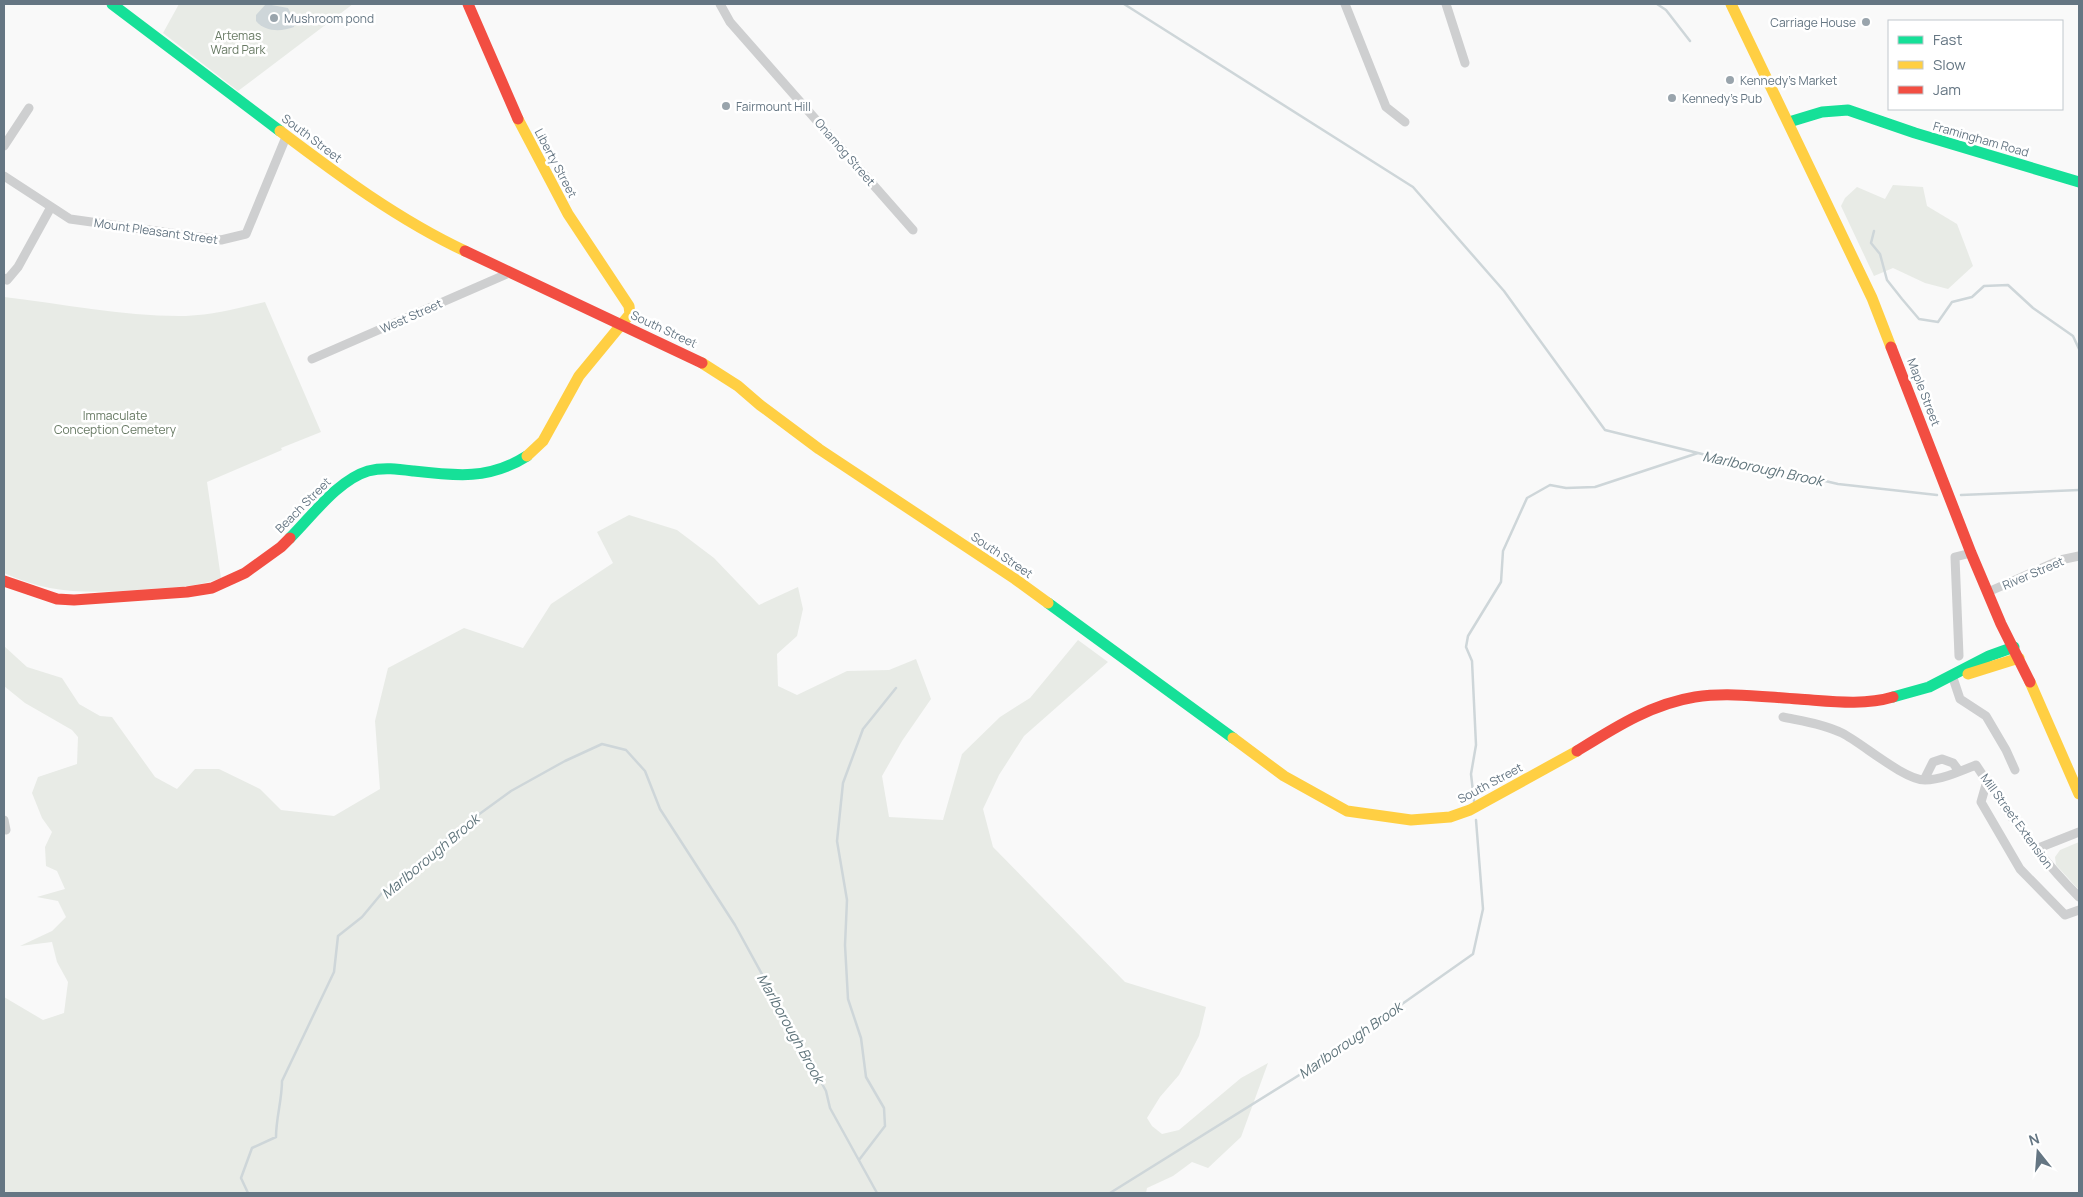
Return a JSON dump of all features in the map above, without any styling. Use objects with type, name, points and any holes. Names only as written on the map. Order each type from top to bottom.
[{"type":"main road","name":"South Street","points":[[112,4],[336,173],[439,239],[693,358],[738,386],[814,446],[1014,579],[1284,776],[1326,801],[1348,810],[1378,817],[1411,820],[1458,816],[1503,793],[1623,722],[1651,709],[1680,700],[1737,695],[1863,702],[1902,696],[1994,660],[2019,658]]},
{"type":"main road","name":"Liberty Street","points":[[468,4],[486,49],[529,143],[582,236],[629,306],[630,314],[621,324]]},
{"type":"main road","name":"Maple Street","points":[[1732,4],[1872,298],[1971,553],[2001,624],[2031,684],[2079,794]]},
{"type":"main road","name":"Framingham Road","points":[[1789,122],[1822,112],[1840,109],[1848,110],[1915,133],[2079,182]]},
{"type":"main road","name":"Beach Street","points":[[4,581],[57,599],[74,600],[203,590],[233,579],[274,552],[288,541],[337,490],[362,473],[374,469],[390,468],[456,476],[473,475],[507,467],[527,456],[543,441],[579,376],[621,324]]},
{"type":"main road","points":[[2001,624],[2002,637],[1994,660],[2016,672],[2031,684]]},
{"type":"main road","name":"South Street","points":[[1934,684],[1994,660],[2014,647]]},
{"type":"street","name":"Onamog Street","points":[[720,4],[730,22],[914,230]]},
{"type":"street","points":[[1346,4],[1386,106],[1405,122]]},
{"type":"street","points":[[1446,4],[1465,63]]},
{"type":"street","points":[[4,146],[29,108]]},
{"type":"street","name":"Mount Pleasant Street","points":[[4,176],[70,220],[221,240],[246,234],[286,136]]},
{"type":"street","points":[[5,279],[18,267],[51,207]]},
{"type":"street","name":"West Street","points":[[312,358],[510,273]]},
{"type":"street","points":[[1958,656],[1955,556],[1971,553]]},
{"type":"street","name":"River Street","points":[[1988,592],[2060,560],[2079,556]]},
{"type":"street","points":[[1953,678],[1960,699],[1986,716],[2006,750],[2015,770]]},
{"type":"street","points":[[1783,716],[1824,726],[1841,733],[1894,767],[1924,780],[1959,772],[1953,763],[1942,759],[1933,762],[1924,780]]},
{"type":"street","name":"Mill Street Extension","points":[[1959,772],[1976,765],[2036,850],[2079,897]]},
{"type":"street","points":[[1987,782],[1982,802],[2020,868],[2065,915],[2079,910]]},
{"type":"street","points":[[4,820],[6,830]]},
{"type":"street","points":[[2036,850],[2079,832]]},
{"type":"green space","name":"Artemas Ward Park","points":[[179,4],[353,4],[238,91],[163,33]]},
{"type":"green space","points":[[1893,185],[1923,187],[1927,206],[1957,224],[1973,266],[1948,289],[1925,283],[1893,268],[1874,276],[1841,206],[1845,198],[1857,187],[1885,199]]},
{"type":"green space","name":"Immaculate Conception Cemetery","points":[[4,297],[163,316],[206,314],[265,302],[321,432],[207,482],[221,578],[186,586],[93,592],[40,586],[4,573]]},
{"type":"green space","points":[[629,515],[677,530],[714,558],[759,605],[798,587],[803,609],[797,636],[777,654],[778,686],[797,695],[847,671],[889,670],[916,659],[931,699],[902,741],[882,776],[889,817],[943,820],[962,754],[1000,717],[1030,698],[1078,640],[1108,662],[1024,736],[999,775],[983,809],[993,847],[1125,982],[1206,1007],[1199,1036],[1179,1075],[1160,1097],[1147,1118],[1152,1126],[1162,1134],[1179,1130],[1241,1078],[1268,1063],[1241,1137],[1208,1168],[1192,1162],[1173,1176],[1147,1188],[1146,1193],[4,1193],[4,997],[43,1020],[64,1013],[68,982],[57,962],[52,942],[20,946],[52,931],[66,917],[58,901],[37,897],[65,889],[57,871],[46,866],[45,847],[52,832],[42,818],[32,793],[38,777],[77,764],[78,737],[72,730],[25,703],[4,686],[4,646],[27,667],[62,678],[79,704],[100,716],[112,717],[155,777],[177,789],[195,769],[219,769],[260,789],[281,810],[334,816],[380,789],[375,721],[388,668],[464,628],[523,648],[551,604],[613,563],[597,532]]},
{"type":"green space","points":[[2079,842],[2079,890],[2056,865],[2055,857],[2060,850]]},
{"type":"shaded area","name":"Mushroom pond","points":[[266,4],[288,8],[295,22],[294,27],[274,30],[260,25],[256,21],[256,15]]},
{"type":"waterway","points":[[1124,4],[1413,187],[1504,291],[1605,430],[1698,453]]},
{"type":"waterway","points":[[1657,4],[1666,10],[1690,41]]},
{"type":"waterway","points":[[1874,231],[1871,243],[1880,254],[1887,280],[1919,319],[1938,322],[1952,302],[1972,297],[1984,286],[2008,285],[2033,308],[2073,336],[2079,349]]},
{"type":"waterway","name":"Marlborough Brook","points":[[1474,801],[1471,774],[1476,745],[1472,661],[1466,647],[1468,636],[1501,582],[1503,551],[1527,498],[1550,485],[1566,488],[1595,487],[1698,453],[1782,474],[1808,477],[1838,484],[1937,495]]},
{"type":"waterway","name":"Marlborough Brook","points":[[1961,495],[2079,490]]},
{"type":"waterway","points":[[859,1160],[885,1126],[884,1108],[866,1077],[861,1038],[848,999],[845,945],[847,900],[837,841],[843,783],[863,729],[896,688]]},
{"type":"waterway","name":"Marlborough Brook","points":[[248,1193],[241,1178],[252,1148],[276,1137],[282,1081],[334,972],[338,936],[362,917],[382,893],[456,831],[511,791],[565,761],[602,744],[626,750],[645,771],[660,809],[735,925],[826,1091],[830,1108],[877,1193]]},
{"type":"waterway","name":"Marlborough Brook","points":[[1110,1193],[1317,1064],[1473,954],[1483,909],[1476,820]]},
{"type":"traffic: fast","points":[[112,4],[280,131]]},
{"type":"traffic: fast","points":[[1789,122],[1822,112],[1848,110],[1915,133],[2079,182]]},
{"type":"traffic: fast","points":[[290,538],[336,490],[346,482],[368,471],[390,469],[458,475],[486,473],[513,464],[527,456]]},
{"type":"traffic: fast","points":[[1048,603],[1233,738]]},
{"type":"traffic: fast","points":[[1893,697],[1929,687],[1989,656],[2014,647]]},
{"type":"traffic: slow","points":[[1731,4],[1872,298],[1891,347]]},
{"type":"traffic: slow","points":[[518,119],[568,214],[629,306],[630,314],[579,376],[543,441],[527,456]]},
{"type":"traffic: slow","points":[[280,131],[393,211],[440,239],[465,251]]},
{"type":"traffic: slow","points":[[702,363],[738,386],[819,449],[1015,579],[1048,603]]},
{"type":"traffic: slow","points":[[1968,674],[2019,658]]},
{"type":"traffic: slow","points":[[2030,682],[2079,794]]},
{"type":"traffic: slow","points":[[1233,738],[1284,776],[1347,811],[1411,820],[1450,817],[1470,810],[1577,751]]},
{"type":"traffic: jam","points":[[468,4],[518,119]]},
{"type":"traffic: jam","points":[[465,251],[702,363]]},
{"type":"traffic: jam","points":[[1891,347],[1971,553],[2001,624],[2030,682]]},
{"type":"traffic: jam","points":[[4,581],[57,599],[74,600],[187,592],[212,588],[245,573],[281,547],[290,538]]},
{"type":"traffic: jam","points":[[1577,751],[1648,711],[1679,700],[1695,697],[1733,695],[1846,702],[1882,700],[1893,697]]},
{"type":"place","name":"Mushroom pond","points":[[274,18]]},
{"type":"place","name":"Carriage House","points":[[1866,22]]},
{"type":"place","name":"Kennedy's Market","points":[[1730,80]]},
{"type":"place","name":"Kennedy's Pub","points":[[1672,98]]},
{"type":"place","name":"Fairmount Hill","points":[[726,106]]}]
